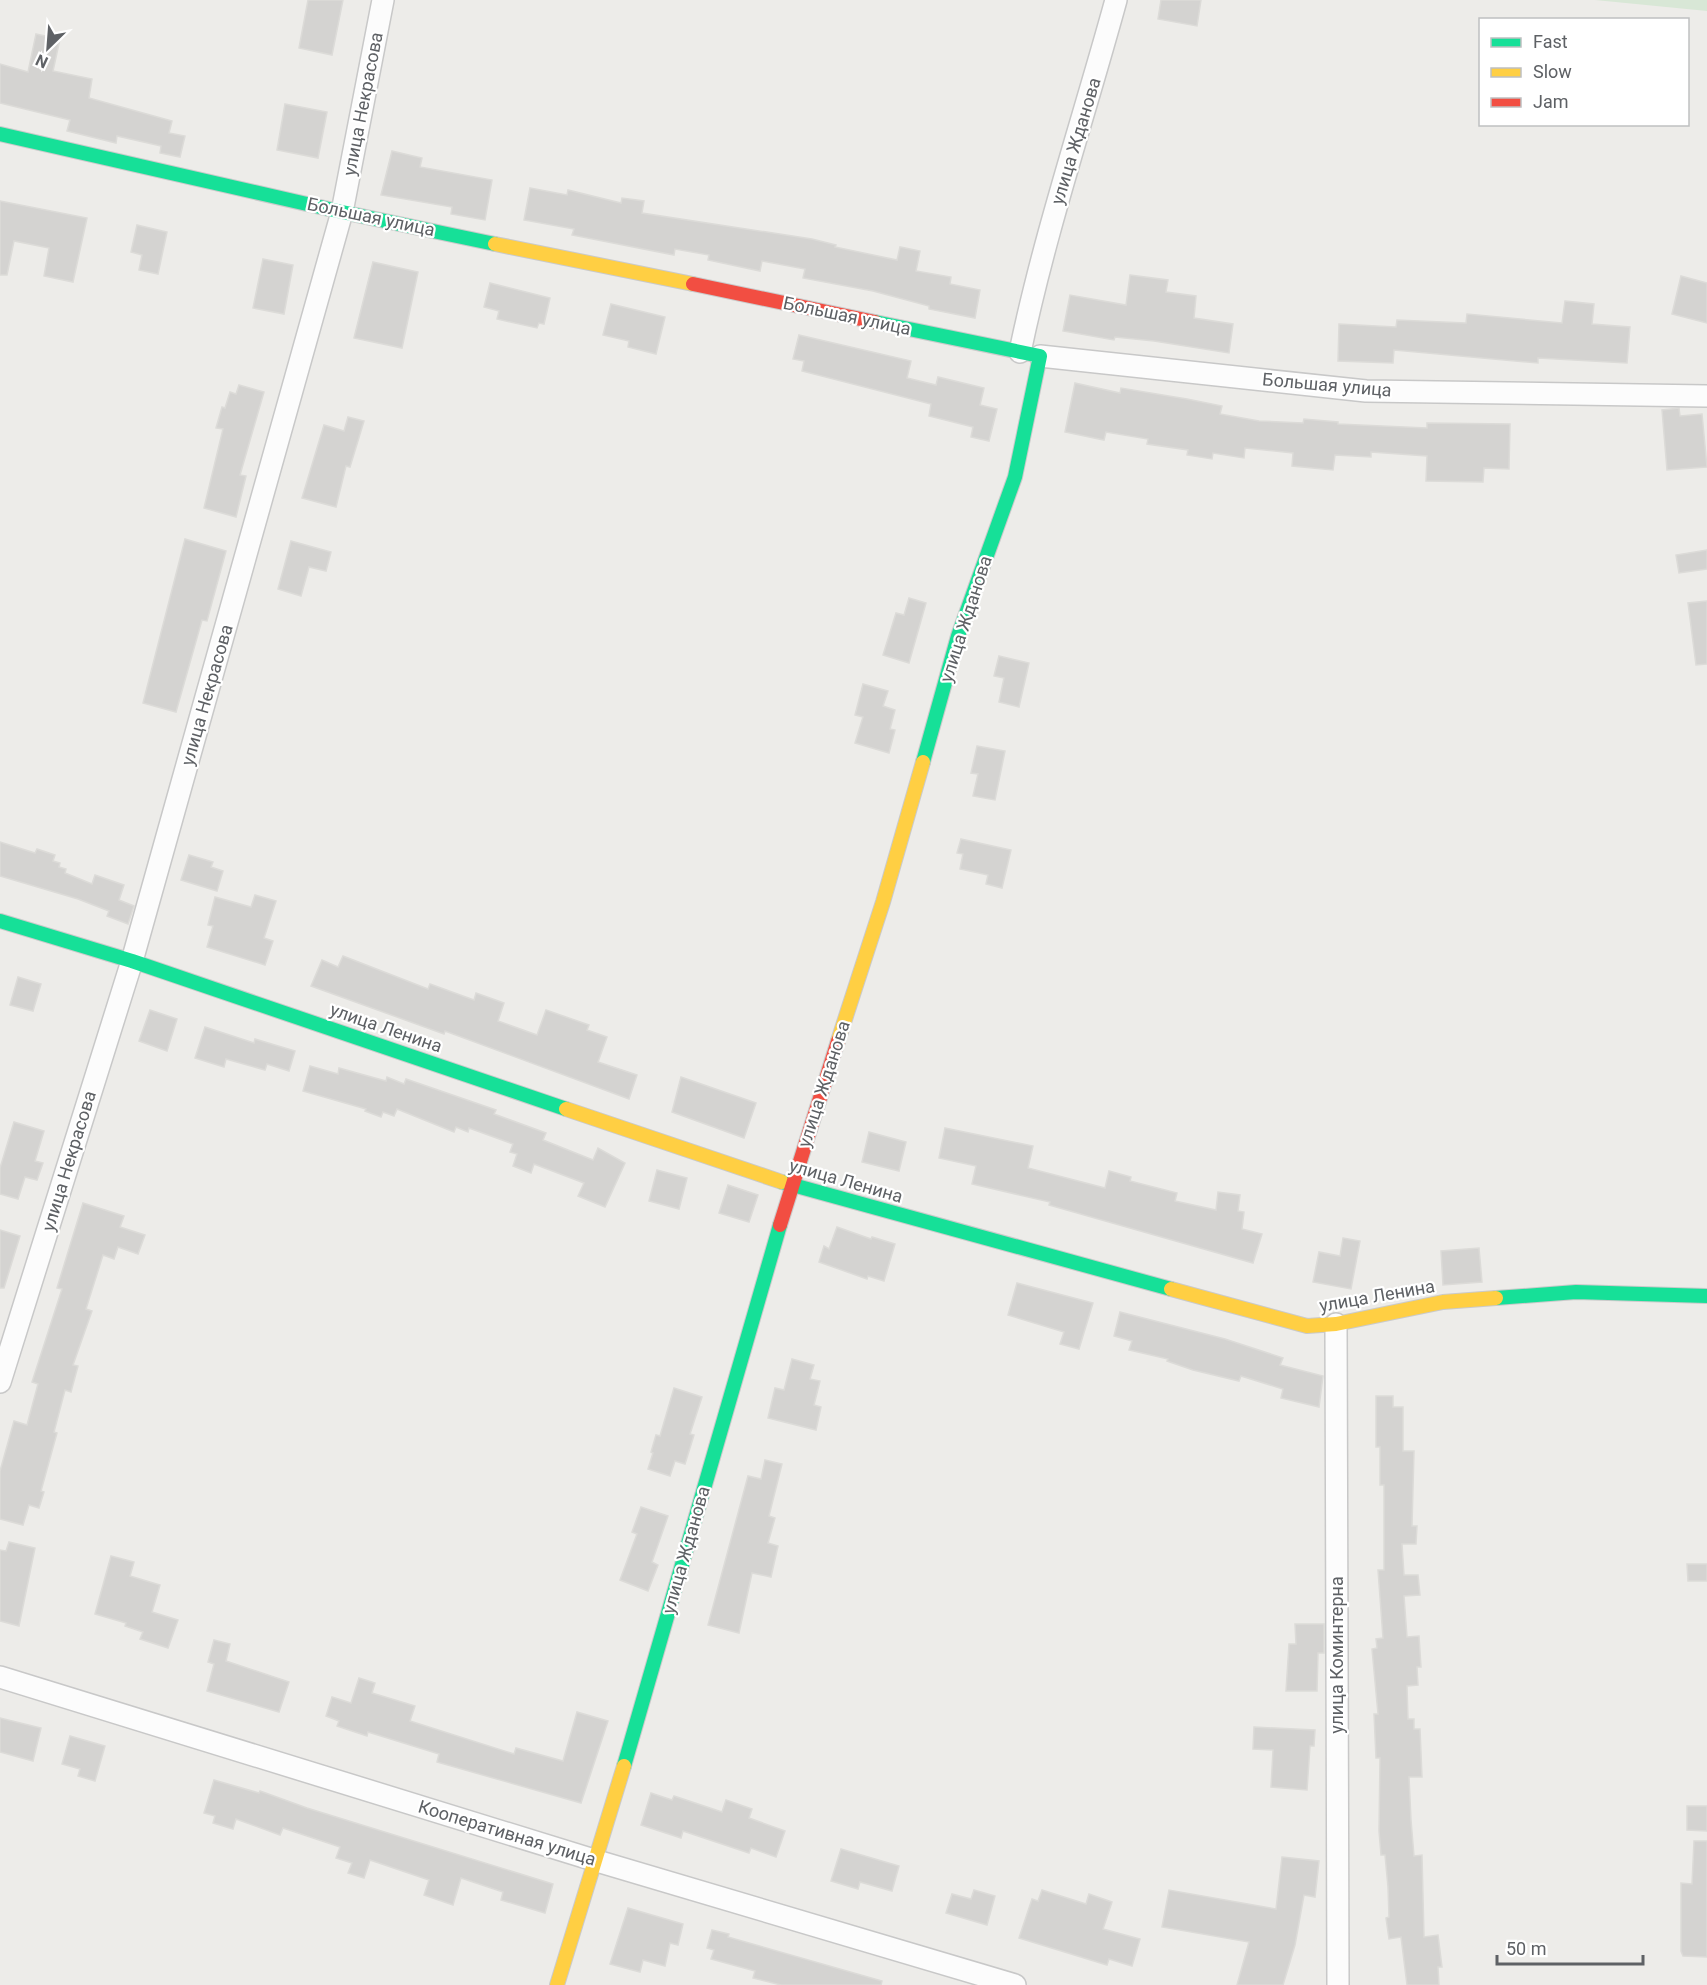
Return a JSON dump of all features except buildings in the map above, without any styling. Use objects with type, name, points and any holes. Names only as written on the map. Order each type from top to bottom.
[{"type":"street","name":"улица Некрасова","points":[[0,1382],[132,961],[342,212],[383,0]]},
{"type":"street","name":"улица Жданова","points":[[557,1985],[597,1861],[791,1185],[883,902],[958,636],[1015,477],[1044,243],[1086,112],[1116,0]]},
{"type":"street","name":"Большая улица","points":[[0,134],[342,212],[1030,354],[1366,391],[1707,396]]},
{"type":"street","name":"улица Ленина","points":[[0,921],[132,961],[791,1185],[1307,1326],[1336,1324],[1443,1302],[1576,1292],[1707,1296]]},
{"type":"street","name":"улица Коминтерна","points":[[1336,1324],[1338,1985]]},
{"type":"street","name":"Кооперативная улица","points":[[0,1677],[597,1861],[1015,1985]]},
{"type":"green space","points":[[1595,0],[1707,0],[1707,11]]},
{"type":"traffic: fast","points":[[0,134],[342,212],[495,244]]},
{"type":"traffic: fast","points":[[875,322],[1040,356],[1015,477],[958,636],[923,762]]},
{"type":"traffic: fast","points":[[0,921],[132,961],[566,1109]]},
{"type":"traffic: fast","points":[[782,1182],[1171,1289]]},
{"type":"traffic: fast","points":[[624,1766],[780,1225]]},
{"type":"traffic: fast","points":[[1496,1298],[1576,1292],[1707,1296]]},
{"type":"traffic: slow","points":[[495,244],[693,284]]},
{"type":"traffic: slow","points":[[838,1041],[883,902],[923,762]]},
{"type":"traffic: slow","points":[[566,1109],[782,1182]]},
{"type":"traffic: slow","points":[[1171,1289],[1307,1326],[1336,1324],[1443,1302],[1496,1298]]},
{"type":"traffic: slow","points":[[557,1985],[624,1766]]},
{"type":"traffic: jam","points":[[693,284],[875,322]]},
{"type":"traffic: jam","points":[[780,1225],[838,1041]]}]
